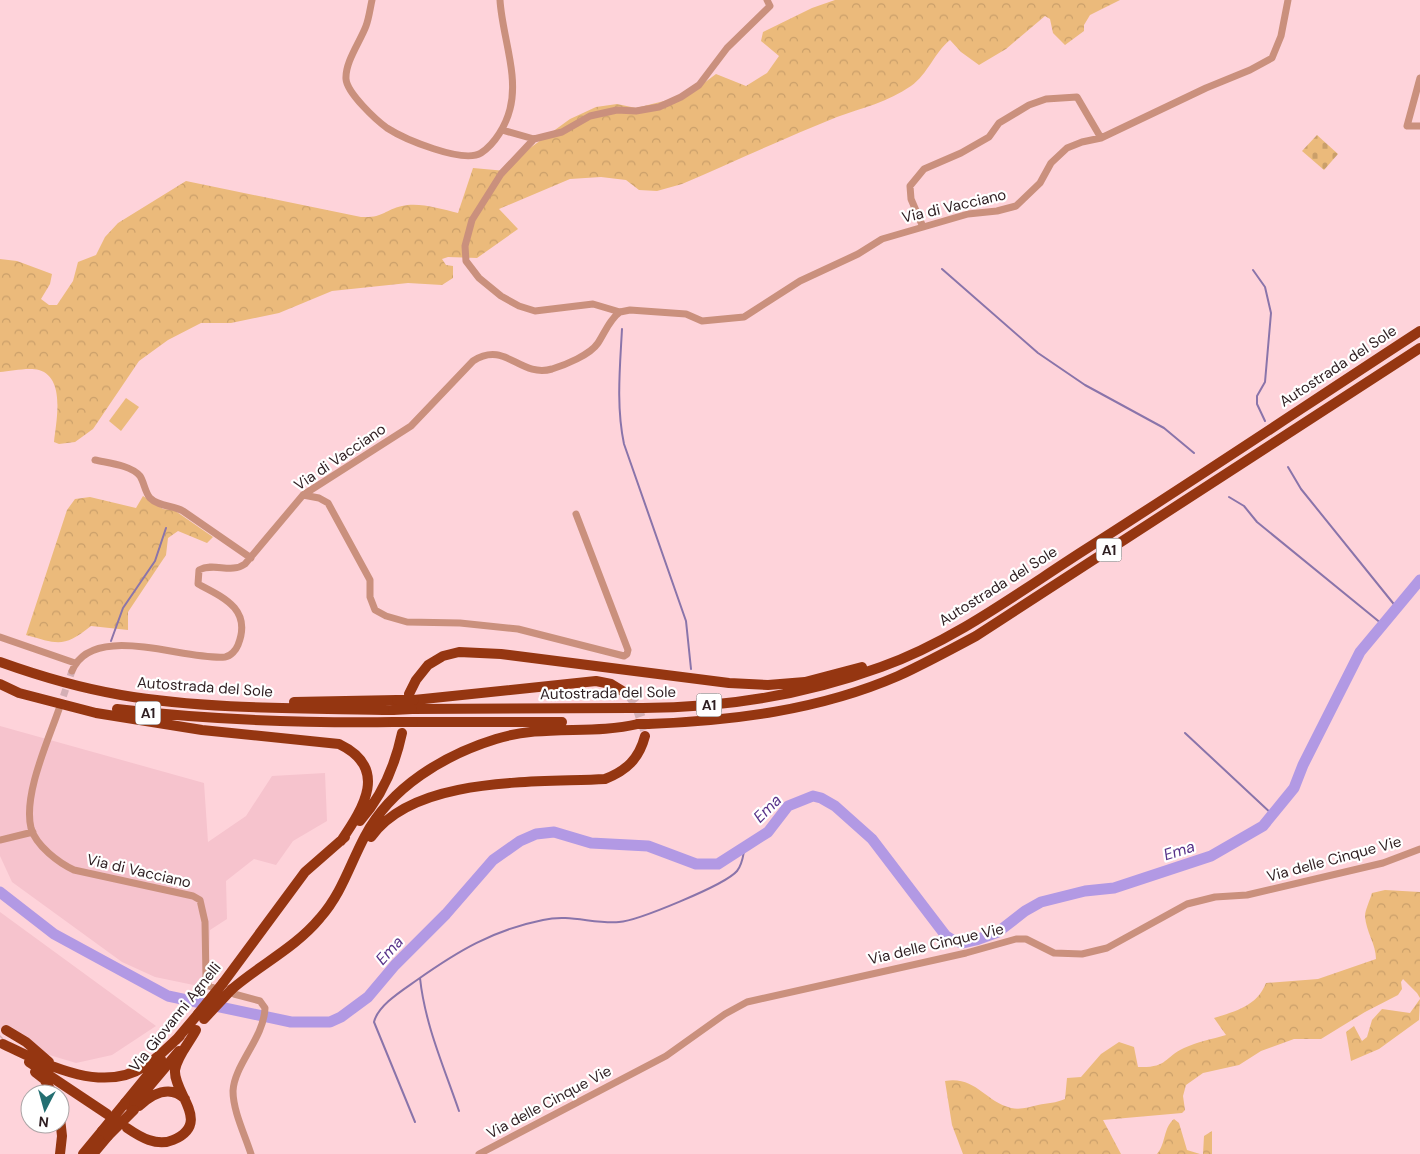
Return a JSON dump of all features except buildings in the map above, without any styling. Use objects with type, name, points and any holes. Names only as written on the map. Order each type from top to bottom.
[{"type":"highway","name":"Autostrada del Sole","points":[[0,662],[76,686],[123,695],[278,707],[395,705],[412,701],[643,708],[721,704],[791,694],[875,669],[915,652],[960,628],[1420,331]]},
{"type":"highway","name":"Autostrada del Sole","points":[[0,682],[75,702],[155,714],[300,722],[643,724],[696,722],[778,711],[858,690],[928,661],[976,636],[1420,348]]},
{"type":"highway","points":[[629,696],[611,684],[585,682],[412,701],[416,680],[428,665],[443,656],[459,652],[500,654],[729,683],[768,685],[793,684],[828,677],[915,652]]},
{"type":"highway","points":[[0,682],[18,693],[96,713],[202,730],[339,744],[354,751],[368,776],[368,792],[363,808],[341,841]]},
{"type":"highway","points":[[352,864],[366,834],[386,805],[440,762],[496,738],[532,730],[623,727],[643,724]]},
{"type":"highway","points":[[341,841],[369,811],[383,790],[392,768],[402,733]]},
{"type":"highway","points":[[352,864],[375,832],[390,816],[409,806],[438,795],[472,788],[605,779],[620,773],[631,764],[638,755],[645,736]]},
{"type":"highway","name":"Via Giovanni Agnelli","points":[[130,1107],[180,1036],[201,1017],[226,989],[287,895],[305,872],[341,841]]},
{"type":"highway","name":"Via Giovanni Agnelli","points":[[226,989],[298,942],[320,920],[337,897],[352,864]]},
{"type":"highway","name":"Via Giovanni Agnelli","points":[[130,1107],[196,1030],[201,1017]]},
{"type":"highway","points":[[127,1128],[148,1140],[165,1142],[174,1140],[183,1134],[189,1124],[191,1115],[188,1101],[177,1081],[175,1070],[180,1057],[196,1030]]},
{"type":"highway","points":[[3,1038],[17,1036],[58,1069]]},
{"type":"highway","points":[[3,1038],[70,1074],[109,1077],[136,1071],[144,1067],[180,1036]]},
{"type":"highway","points":[[3,1038],[16,1054],[44,1079],[47,1084]]},
{"type":"highway","points":[[16,1054],[107,1114]]},
{"type":"highway","points":[[83,1154],[130,1107],[153,1095],[163,1091],[178,1093],[188,1101]]},
{"type":"highway","points":[[93,1154],[105,1133]]},
{"type":"highway","points":[[60,1154],[62,1134]]},
{"type":"street","points":[[372,0],[366,24],[346,78],[348,87],[362,105],[387,128],[422,144],[463,157],[480,153],[502,130],[510,109],[512,92],[500,0]]},
{"type":"street","points":[[502,130],[534,139],[562,132],[590,116],[617,110],[636,111],[659,106],[681,97],[699,85],[727,48],[770,6],[768,0]]},
{"type":"street","name":"Via di Vacciano","points":[[534,139],[501,174],[472,220],[465,246],[466,261],[479,278],[501,296],[519,306],[535,311],[593,304],[620,312],[672,312],[686,314],[702,321],[744,317],[800,282],[858,254],[882,239],[968,214],[998,211],[1016,206],[1040,183],[1051,163],[1067,148],[1082,142],[1101,138],[1206,88],[1250,70],[1272,58],[1281,36],[1288,0]]},
{"type":"street","points":[[1420,78],[1407,126],[1420,126]]},
{"type":"street","points":[[923,227],[911,199],[910,186],[924,169],[961,153],[989,137],[999,123],[1029,105],[1046,100],[1077,97],[1101,138]]},
{"type":"street","name":"Via di Vacciano","points":[[75,663],[83,655],[93,650],[113,646],[209,657],[228,657],[236,650],[242,634],[241,615],[233,605],[198,584],[197,576],[199,570],[206,566],[238,568],[251,558],[303,495],[412,426],[473,361],[483,355],[504,355],[532,370],[551,369],[580,356],[596,345],[614,316],[620,312]]},
{"type":"street","points":[[95,460],[134,471],[140,476],[150,498],[161,505],[175,507],[183,511],[251,558]]},
{"type":"street","points":[[303,495],[319,498],[328,503],[370,580],[370,597],[375,610],[386,616],[408,622],[460,623],[518,629],[624,656],[628,650],[576,514]]},
{"type":"street","points":[[0,637],[75,663],[72,671]]},
{"type":"street","points":[[0,840],[33,832],[31,799],[59,709]]},
{"type":"street","name":"Via di Vacciano","points":[[33,832],[58,861],[74,870],[198,898],[203,908],[205,922],[206,979],[209,986],[226,989]]},
{"type":"street","name":"Via delle Cinque Vie","points":[[479,1154],[666,1056],[724,1014],[747,1002],[966,953],[1016,939],[1030,940],[1054,953],[1082,954],[1108,948],[1187,904],[1215,897],[1247,896],[1383,862],[1420,849]]},
{"type":"street","points":[[226,989],[263,1003],[265,1014],[234,1088],[251,1154]]},
{"type":"shaded area","points":[[0,726],[204,783],[208,842],[246,816],[272,776],[325,773],[327,821],[293,841],[276,865],[254,859],[226,881],[227,919],[210,930],[208,988],[155,977],[122,962],[12,882],[0,856]]},
{"type":"shaded area","points":[[0,912],[156,1026],[112,1055],[76,1063],[46,1054],[0,1029]]},
{"type":"green space","points":[[835,0],[1120,0],[1090,15],[1084,25],[1084,31],[1065,45],[1053,33],[1050,19],[1045,16],[1006,49],[979,65],[961,52],[950,40],[944,45],[917,81],[902,92],[837,117],[682,184],[657,191],[639,190],[626,180],[601,177],[570,179],[499,209],[518,229],[477,258],[448,257],[442,259],[446,265],[453,266],[453,278],[442,285],[408,283],[332,291],[279,313],[231,323],[201,323],[168,340],[139,361],[93,429],[75,442],[59,444],[54,442],[57,413],[56,391],[53,382],[47,375],[39,370],[30,369],[0,372],[0,259],[17,261],[52,274],[50,284],[41,299],[49,305],[57,305],[73,281],[78,262],[96,255],[105,237],[118,223],[186,181],[361,217],[379,215],[409,205],[430,206],[458,213],[473,168],[506,171],[530,148],[570,119],[596,107],[617,104],[636,108],[688,95],[716,74],[746,86],[767,73],[779,56],[761,41],[763,32],[812,8]]},
{"type":"green space","points":[[1317,135],[1338,154],[1324,170],[1302,151]]},
{"type":"green space","points":[[126,398],[139,407],[121,431],[109,421]]},
{"type":"green space","points":[[143,496],[163,509],[174,510],[213,537],[207,543],[178,531],[168,538],[166,555],[128,612],[128,630],[91,626],[74,638],[60,642],[26,635],[67,510],[75,499],[90,497],[136,508]]},
{"type":"green space","points":[[1385,890],[1420,892],[1420,998],[1403,979],[1401,982],[1402,989],[1398,995],[1365,1012],[1321,1039],[1294,1039],[1261,1051],[1239,1065],[1203,1073],[1186,1085],[1183,1096],[1185,1110],[1182,1113],[1103,1120],[1121,1154],[963,1154],[952,1125],[945,1081],[956,1080],[965,1082],[1002,1105],[1011,1108],[1022,1108],[1065,1099],[1067,1078],[1081,1077],[1101,1054],[1119,1042],[1134,1047],[1138,1067],[1155,1066],[1184,1048],[1226,1035],[1214,1018],[1238,1010],[1251,1002],[1262,991],[1266,983],[1318,979],[1376,959],[1365,916],[1372,893]]},
{"type":"green space","points":[[1420,999],[1419,1020],[1379,1049],[1351,1061],[1346,1032],[1354,1026],[1362,1041],[1367,1037],[1372,1020],[1382,1009],[1410,1013]]},
{"type":"green space","points":[[1174,1119],[1179,1123],[1187,1150],[1200,1154],[1157,1154],[1162,1146],[1168,1127]]},
{"type":"green space","points":[[1212,1131],[1212,1154],[1203,1154],[1204,1136]]},
{"type":"waterway","points":[[942,269],[1038,353],[1085,385],[1164,428],[1194,453]]},
{"type":"waterway","points":[[1253,270],[1265,287],[1271,313],[1265,382],[1257,396],[1257,404],[1265,421]]},
{"type":"waterway","points":[[622,329],[619,401],[624,444],[686,621],[691,669]]},
{"type":"waterway","points":[[1288,467],[1301,489],[1397,608]]},
{"type":"waterway","points":[[1229,497],[1244,506],[1257,522],[1382,624]]},
{"type":"waterway","points":[[111,641],[123,608],[155,561],[166,528]]},
{"type":"waterway","name":"Ema","points":[[0,892],[54,934],[168,996],[291,1022],[330,1022],[341,1017],[368,997],[395,965],[446,914],[493,860],[520,841],[536,834],[554,832],[591,843],[648,846],[696,864],[718,864],[768,832],[788,806],[813,796],[835,806],[872,839],[946,936],[954,941],[963,943],[998,932],[1025,911],[1041,902],[1085,891],[1114,888],[1211,856],[1263,826],[1294,788],[1303,765],[1360,652],[1420,580]]},
{"type":"waterway","points":[[1185,733],[1273,815]]},
{"type":"waterway","points":[[415,1122],[374,1022],[380,1010],[392,998],[462,951],[492,936],[525,924],[553,918],[619,922],[643,916],[699,893],[716,885],[737,871],[742,862],[745,846]]},
{"type":"waterway","points":[[420,978],[426,1012],[441,1062],[459,1111]]},
{"type":"tunnel","points":[[60,706],[72,671]]},
{"type":"tunnel","points":[[629,695],[636,704],[645,730]]}]
